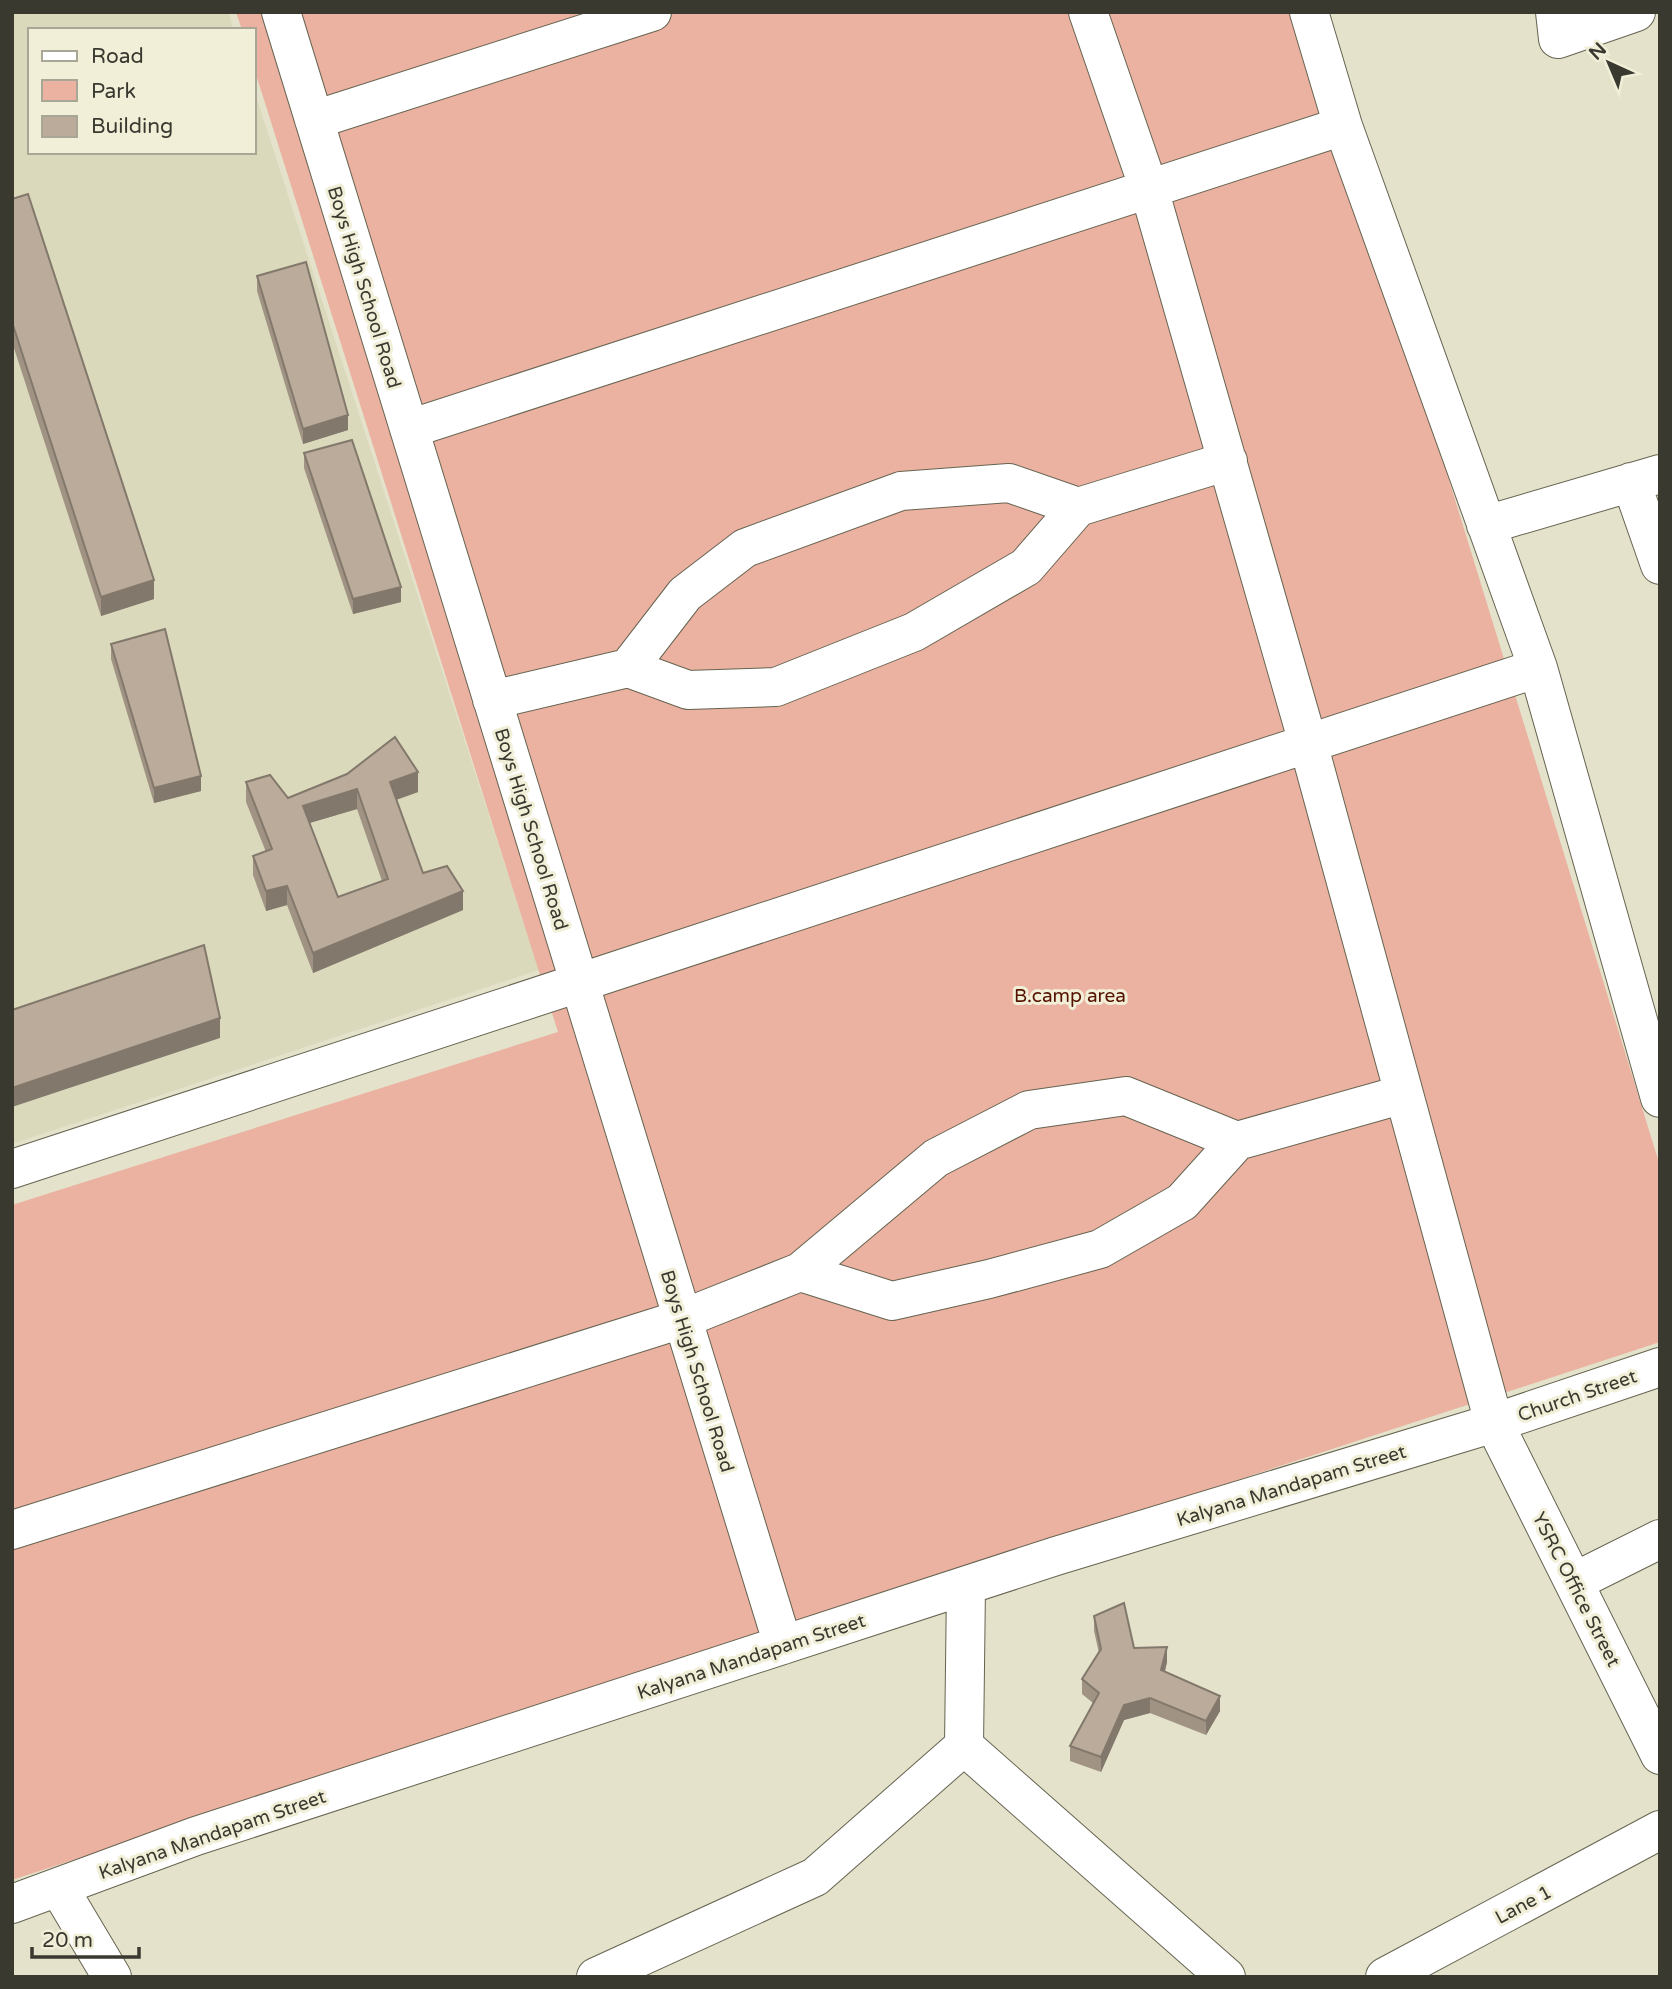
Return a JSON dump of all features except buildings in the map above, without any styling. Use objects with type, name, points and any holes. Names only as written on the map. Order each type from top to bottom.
[{"type":"street","name":"Boys High School Road","points":[[281,12],[783,1645]]},
{"type":"street","points":[[314,120],[652,12]]},
{"type":"street","name":"YSRC Office Street","points":[[1088,12],[1149,188],[1228,461],[1494,1423],[1660,1755]]},
{"type":"street","points":[[1309,12],[1343,126],[1538,668],[1660,1098]]},
{"type":"street","points":[[1555,12],[1558,39],[1636,12]]},
{"type":"street","points":[[409,429],[1343,126]]},
{"type":"street","points":[[492,700],[628,668],[688,691],[775,687],[914,632],[1026,568],[1078,507],[1228,461]]},
{"type":"street","points":[[1486,524],[1645,478],[1660,565]]},
{"type":"street","points":[[628,668],[685,594],[746,548],[901,491],[1009,483],[1078,507]]},
{"type":"street","points":[[12,1169],[1538,668]]},
{"type":"street","points":[[800,1272],[892,1301],[989,1279],[1100,1249],[1182,1202],[1237,1141],[1404,1094]]},
{"type":"street","points":[[12,1530],[682,1319],[800,1272],[936,1158],[1029,1110],[1126,1097],[1237,1141]]},
{"type":"street","name":"Church Street","points":[[1494,1423],[1660,1367]]},
{"type":"street","name":"Kalyana Mandapam Street","points":[[12,1904],[196,1836],[783,1645],[1494,1423]]},
{"type":"street","points":[[1574,1582],[1660,1539]]},
{"type":"street","points":[[596,1977],[815,1877],[964,1746],[966,1586]]},
{"type":"street","points":[[964,1746],[1226,1977]]},
{"type":"street","name":"Lane 1","points":[[1385,1977],[1660,1830]]},
{"type":"street","points":[[59,1888],[112,1977]]},
{"type":"shaded area","points":[[12,12],[228,12],[233,28],[28,28],[28,154],[256,154],[256,96],[539,970],[12,1144]]},
{"type":"green space","name":"B.camp area","points":[[236,12],[1305,12],[1660,1166],[1660,1342],[12,1880],[12,1205],[558,1032],[256,74],[256,28],[241,28]]}]
